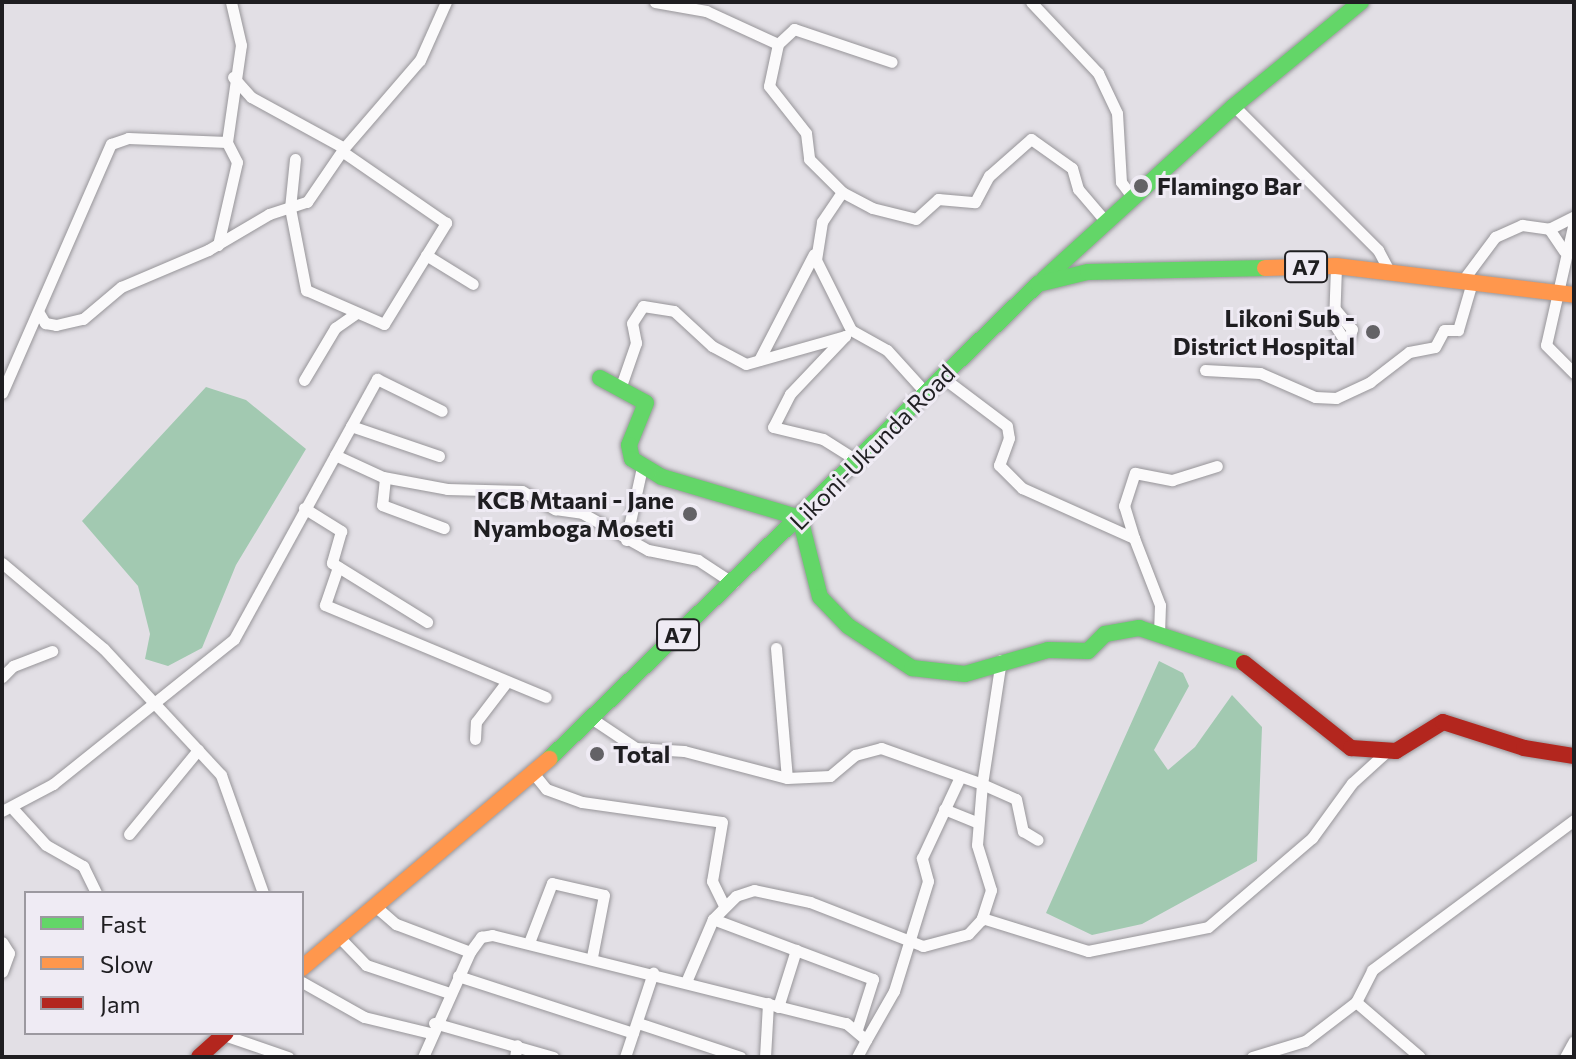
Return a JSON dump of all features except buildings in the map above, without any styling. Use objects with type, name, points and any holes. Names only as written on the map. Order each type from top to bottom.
[{"type":"main road","name":"A7","points":[[1038,284],[1135,200],[1234,106],[1361,2]]},
{"type":"main road","points":[[1081,246],[1075,266],[1096,272]]},
{"type":"main road","name":"A7","points":[[1038,284],[1096,272],[1336,266],[1388,269],[1574,295]]},
{"type":"main road","name":"Likoni-Ukunda Road","points":[[304,966],[534,774],[1038,284]]},
{"type":"main road","points":[[600,378],[621,386],[646,405],[629,445],[642,467],[800,518],[817,594],[848,626],[899,661],[934,674],[965,674],[1002,659],[1048,650],[1088,651],[1105,634],[1121,628],[1159,633],[1238,658],[1343,745],[1385,753],[1443,722],[1524,748],[1574,756]]},
{"type":"main road","points":[[199,1057],[224,1035]]},
{"type":"street","points":[[218,245],[237,162],[227,142],[234,97],[233,77],[241,45],[231,2]]},
{"type":"street","points":[[39,313],[45,323],[67,325],[121,287],[218,245],[312,198],[344,150],[420,60],[446,2]]},
{"type":"street","points":[[655,2],[706,11],[778,44]]},
{"type":"street","points":[[1031,2],[1098,73],[1117,113],[1121,182],[1135,200]]},
{"type":"street","points":[[892,62],[794,29],[778,44],[769,86],[806,133],[809,159],[842,192],[911,219],[938,199],[971,203],[989,176],[1031,139],[1070,165],[1078,189],[1107,223]]},
{"type":"street","points":[[233,77],[251,97],[344,150],[445,222],[384,324],[355,314],[306,290],[290,208],[295,159]]},
{"type":"street","points":[[234,97],[251,97]]},
{"type":"street","points":[[1234,106],[1378,250],[1388,269]]},
{"type":"street","points":[[2,393],[111,144],[140,137],[227,142]]},
{"type":"street","points":[[759,360],[814,253],[822,222],[842,192]]},
{"type":"street","points":[[1205,370],[1260,373],[1315,397],[1336,398],[1409,352],[1435,347],[1444,330],[1458,330],[1468,281],[1495,237],[1522,225],[1549,229],[1574,216]]},
{"type":"street","points":[[1574,222],[1564,251],[1546,349],[1574,373]]},
{"type":"street","points":[[1549,229],[1564,251]]},
{"type":"street","points":[[814,253],[848,333]]},
{"type":"street","points":[[426,255],[473,284]]},
{"type":"street","points":[[1335,309],[1336,266]]},
{"type":"street","points":[[621,386],[636,343],[632,323],[645,306],[672,309],[739,361],[759,360],[848,333],[887,350],[926,393]]},
{"type":"street","points":[[304,380],[335,328],[355,314]]},
{"type":"street","points":[[848,333],[790,394],[773,427],[823,439],[858,461]]},
{"type":"street","points":[[942,377],[1007,426],[1009,438],[999,465],[1022,488],[1134,538]]},
{"type":"street","points":[[95,891],[83,866],[46,845],[8,810],[155,703],[239,633],[304,508],[377,379],[442,411]]},
{"type":"street","points":[[351,426],[439,456]]},
{"type":"street","points":[[335,455],[383,477],[447,489],[522,491],[555,509],[582,513],[626,540],[698,560],[733,583]]},
{"type":"street","points":[[1159,633],[1160,605],[1124,506],[1135,473],[1172,480],[1217,466]]},
{"type":"street","points":[[626,540],[642,467]]},
{"type":"street","points":[[383,477],[379,503],[444,528]]},
{"type":"street","points":[[304,508],[341,531],[332,563],[427,622]]},
{"type":"street","points":[[2,563],[75,621],[155,703],[226,784],[262,891]]},
{"type":"street","points":[[338,567],[325,605],[505,684],[546,697]]},
{"type":"street","points":[[776,648],[787,778]]},
{"type":"street","points":[[2,677],[13,666],[52,651]]},
{"type":"street","points":[[686,982],[713,919],[742,893],[768,889],[909,942],[943,945],[968,934],[982,918],[991,884],[977,848],[977,822],[1002,659]]},
{"type":"street","points":[[475,739],[476,722],[505,684]]},
{"type":"street","points":[[591,718],[636,748],[684,751],[787,778],[830,776],[855,755],[881,748],[1016,799],[1023,831],[1038,840]]},
{"type":"street","points":[[129,834],[198,750]]},
{"type":"street","points":[[982,918],[1088,951],[1208,927],[1312,838],[1352,783],[1385,753]]},
{"type":"street","points":[[534,774],[546,789],[582,802],[722,822],[712,881],[724,906]]},
{"type":"street","points":[[857,1057],[886,1012],[928,881],[922,858],[960,777]]},
{"type":"street","points":[[944,809],[977,822]]},
{"type":"street","points":[[1252,1057],[1305,1041],[1356,1002],[1372,970],[1574,820]]},
{"type":"street","points":[[530,940],[552,883],[604,895],[592,957]]},
{"type":"street","points":[[375,906],[396,924],[470,952]]},
{"type":"street","points":[[713,919],[873,979],[857,1029]]},
{"type":"street","points":[[423,1057],[432,1028],[470,952],[481,937],[492,935],[530,940],[773,1005],[857,1029],[866,1040]]},
{"type":"street","points":[[339,937],[366,965],[449,993]]},
{"type":"street","points":[[2,942],[9,953],[2,972]]},
{"type":"street","points":[[765,1057],[773,1005],[796,950]]},
{"type":"street","points":[[625,1057],[653,973]]},
{"type":"street","points":[[458,976],[740,1057]]},
{"type":"street","points":[[304,983],[364,1017],[432,1028],[516,1051],[553,1057]]},
{"type":"street","points":[[1356,1002],[1420,1057]]},
{"type":"street","points":[[228,1035],[288,1057]]},
{"type":"street","points":[[1565,1057],[1574,1041]]},
{"type":"green space","points":[[206,387],[246,400],[306,449],[236,565],[202,648],[168,666],[145,659],[150,634],[138,586],[82,521]]},
{"type":"green space","points":[[1159,661],[1183,673],[1189,686],[1154,750],[1168,770],[1195,747],[1232,695],[1262,727],[1257,861],[1142,924],[1092,935],[1046,913]]},
{"type":"traffic: fast","points":[[1044,279],[1234,106],[1361,2]]},
{"type":"traffic: fast","points":[[549,759],[1038,284],[1088,272],[1265,268]]},
{"type":"traffic: fast","points":[[600,378],[646,403],[629,445],[632,459],[662,477],[800,518],[820,597],[848,626],[912,668],[965,674],[1048,650],[1088,651],[1105,634],[1139,628],[1244,663]]},
{"type":"traffic: slow","points":[[1265,268],[1336,266],[1574,295]]},
{"type":"traffic: slow","points":[[304,966],[549,759]]},
{"type":"traffic: jam","points":[[1244,663],[1351,748],[1396,751],[1443,722],[1524,748],[1574,756]]},
{"type":"traffic: jam","points":[[199,1057],[224,1035]]},
{"type":"place","name":"Flamingo Bar","points":[[1141,186]]},
{"type":"place","name":"Likoni Sub - District Hospital","points":[[1373,332]]},
{"type":"place","name":"KCB Mtaani - Jane Nyamboga Moseti","points":[[690,514]]},
{"type":"place","name":"Total","points":[[597,754]]}]
